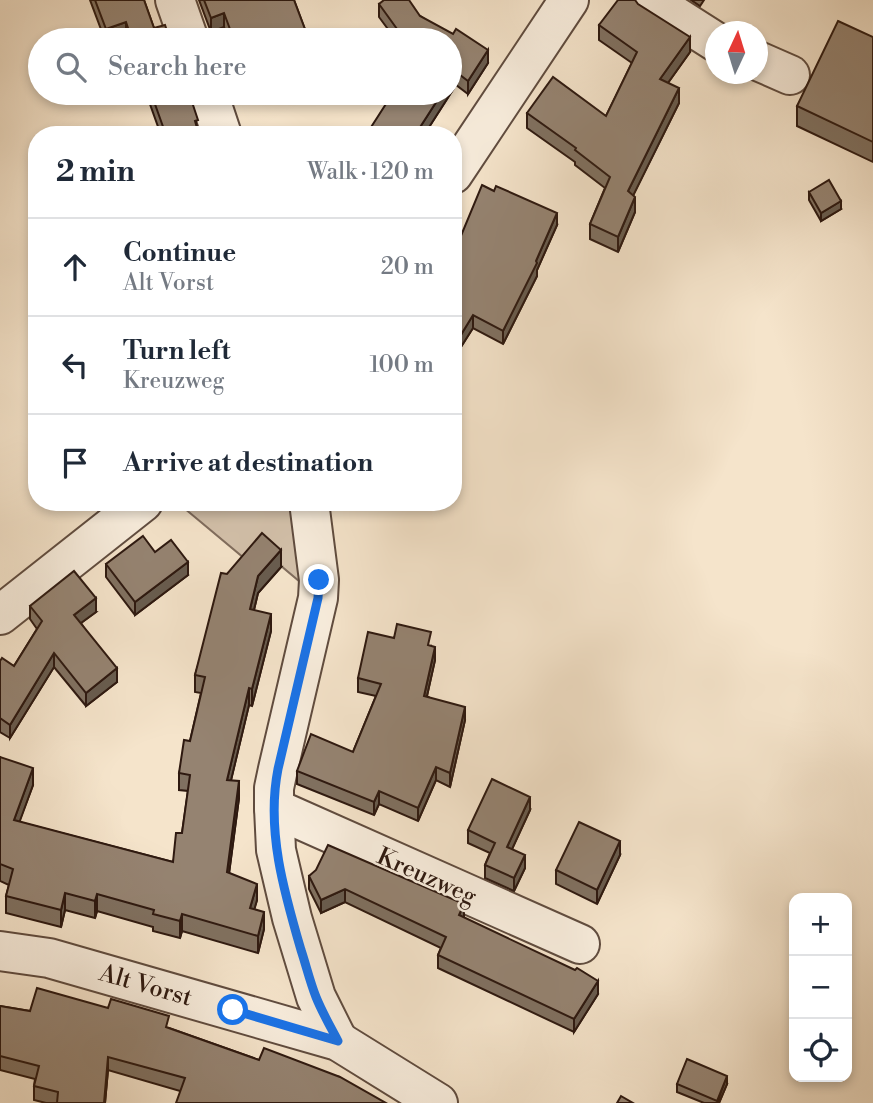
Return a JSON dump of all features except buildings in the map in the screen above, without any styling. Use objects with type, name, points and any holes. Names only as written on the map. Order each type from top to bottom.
[{"type":"street","points":[[175,0],[185,28]]},
{"type":"street","points":[[462,160],[569,0]]},
{"type":"street","points":[[650,0],[705,36]]},
{"type":"street","points":[[212,105],[219,126]]},
{"type":"street","points":[[0,615],[133,511]]},
{"type":"street","points":[[311,511],[319,580],[318,598],[274,788],[276,850],[292,918],[316,997],[338,1041]]},
{"type":"street","name":"Kreuzweg","points":[[274,808],[580,944]]},
{"type":"street","name":"Alt Vorst","points":[[0,951],[49,958],[338,1041],[438,1103]]},
{"type":"shaded area","points":[[188,511],[295,511],[299,530],[299,581],[262,550],[250,563]]},
{"type":"route","points":[[233,1010],[338,1041],[316,997],[292,918],[276,850],[274,808],[274,788],[318,598],[319,580]]}]
